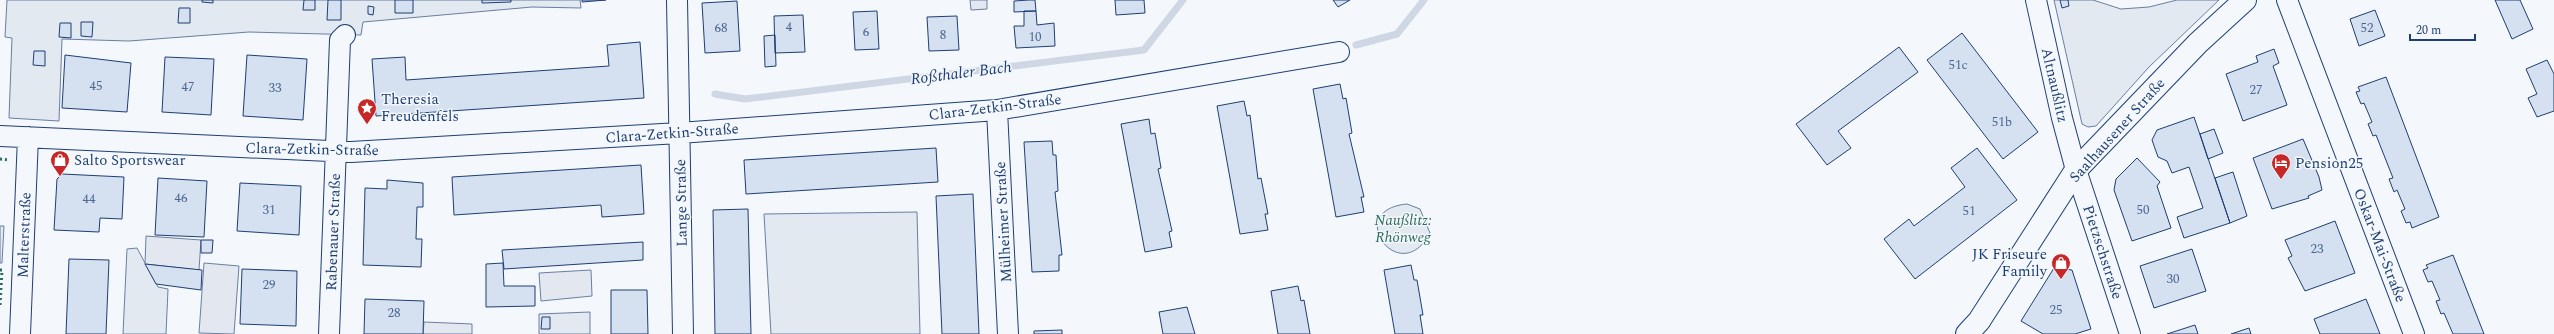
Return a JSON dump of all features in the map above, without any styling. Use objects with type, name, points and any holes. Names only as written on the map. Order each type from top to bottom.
[{"type":"street","name":"Lange Straße","points":[[678,0],[683,334]]},
{"type":"street","name":"Altnaußlitz","points":[[2036,0],[2062,118],[2076,170]]},
{"type":"street","name":"Saalhausener Straße","points":[[1967,334],[1979,321],[2076,170],[2198,43],[2245,0]]},
{"type":"street","name":"Oskar-Mai-Straße","points":[[2287,0],[2414,334]]},
{"type":"street","name":"Rabenauer Straße","points":[[330,334],[340,40],[345,36]]},
{"type":"street","name":"Clara-Zetkin-Straße","points":[[0,136],[336,152],[680,133],[998,110],[1339,52]]},
{"type":"street","name":"Mülheimer Straße","points":[[998,110],[1008,334]]},
{"type":"street","name":"Malterstraße","points":[[20,334],[28,137]]},
{"type":"street","name":"Pietzschstraße","points":[[2076,170],[2130,334]]},
{"type":"green space","points":[[7,0],[580,0],[581,8],[532,7],[363,22],[361,35],[249,32],[129,41],[62,39],[59,121],[9,118],[12,38],[5,37]]},
{"type":"green space","points":[[2054,0],[2093,0],[2121,9],[2149,7],[2177,0],[2219,0],[2149,67],[2096,126],[2088,127],[2082,124]]},
{"type":"green space","name":"Naußlitz: Rhönweg","points":[[1407,204],[1420,209],[1430,233],[1418,248],[1405,253],[1392,250],[1383,242],[1378,231],[1379,219],[1388,209]]},
{"type":"green space","points":[[917,212],[920,334],[771,334],[764,214]]},
{"type":"green space","points":[[0,226],[4,226],[2,263],[0,263]]},
{"type":"green space","points":[[137,248],[158,287],[168,289],[166,334],[123,334],[127,249]]},
{"type":"green space","points":[[590,312],[590,334],[539,334],[539,314]]},
{"type":"shaded area","points":[[970,0],[987,0],[987,9],[971,10]]},
{"type":"shaded area","points":[[146,236],[201,240],[199,270],[145,264]]},
{"type":"shaded area","points":[[204,263],[239,266],[234,334],[199,333]]},
{"type":"shaded area","points":[[591,270],[592,296],[541,301],[539,273]]},
{"type":"shaded area","points":[[424,322],[472,324],[472,334],[423,334]]},
{"type":"building","points":[[202,0],[213,0],[213,3],[202,2]]},
{"type":"building","points":[[304,0],[315,0],[315,10],[303,10]]},
{"type":"building","points":[[328,0],[341,0],[341,20],[327,20]]},
{"type":"building","points":[[395,0],[413,0],[413,13],[395,13]]},
{"type":"building","points":[[482,0],[511,0],[511,2],[482,3]]},
{"type":"building","points":[[582,0],[606,0],[582,2]]},
{"type":"building","points":[[1035,0],[1036,11],[1014,12],[1014,1]]},
{"type":"building","points":[[1115,0],[1144,0],[1145,13],[1116,15]]},
{"type":"building","points":[[1333,0],[1350,0],[1338,7]]},
{"type":"building","points":[[2060,0],[2068,0],[2069,6],[2062,8]]},
{"type":"building","points":[[2495,0],[2520,0],[2533,29],[2512,39]]},
{"type":"building","points":[[737,1],[740,51],[705,53],[702,3]]},
{"type":"building","points":[[368,6],[374,7],[373,15],[368,14]]},
{"type":"building","points":[[179,8],[190,8],[190,23],[178,23]]},
{"type":"building","points":[[2375,10],[2385,36],[2359,46],[2350,19]]},
{"type":"building","points":[[877,11],[879,49],[855,50],[853,12]]},
{"type":"building","points":[[1024,11],[1036,11],[1037,25],[1054,23],[1055,46],[1016,48],[1014,26],[1024,26]]},
{"type":"building","points":[[803,15],[805,52],[775,53],[774,16]]},
{"type":"building","points":[[957,16],[959,50],[929,51],[927,17]]},
{"type":"building","points":[[81,22],[93,22],[92,37],[81,36]]},
{"type":"building","points":[[60,23],[71,23],[71,38],[59,37]]},
{"type":"building","points":[[1962,33],[2038,132],[2003,159],[1927,60]]},
{"type":"building","points":[[775,35],[776,66],[765,67],[764,36]]},
{"type":"building","points":[[640,42],[644,98],[376,116],[372,59],[405,57],[406,80],[609,66],[607,45]]},
{"type":"building","points":[[1899,47],[1918,72],[1838,131],[1851,148],[1827,165],[1796,124]]},
{"type":"building","points":[[2274,49],[2279,63],[2273,66],[2287,105],[2243,121],[2226,74],[2258,62],[2256,56]]},
{"type":"building","points":[[34,51],[45,51],[45,66],[33,65]]},
{"type":"building","points":[[65,55],[131,63],[127,112],[62,108]]},
{"type":"building","points":[[247,55],[307,59],[303,120],[243,116]]},
{"type":"building","points":[[165,57],[214,59],[211,115],[162,112]]},
{"type":"building","points":[[2547,60],[2554,74],[2554,111],[2537,117],[2528,98],[2537,94],[2526,69]]},
{"type":"building","points":[[2386,77],[2439,217],[2412,228],[2410,222],[2406,223],[2401,211],[2405,209],[2397,190],[2394,192],[2389,179],[2393,178],[2376,135],[2373,136],[2368,124],[2372,122],[2364,103],[2361,104],[2356,92],[2360,91],[2358,87]]},
{"type":"building","points":[[1340,84],[1343,99],[1346,98],[1352,133],[1349,134],[1364,197],[1361,197],[1364,212],[1336,217],[1313,89]]},
{"type":"building","points":[[1244,101],[1247,116],[1250,115],[1258,179],[1261,178],[1268,214],[1265,214],[1268,230],[1240,234],[1217,106]]},
{"type":"building","points":[[2194,117],[2230,223],[2184,238],[2177,217],[2203,208],[2189,167],[2172,173],[2167,161],[2158,157],[2152,140],[2157,130]]},
{"type":"building","points":[[1149,119],[1151,134],[1155,133],[1161,168],[1158,169],[1172,231],[1169,232],[1172,247],[1145,252],[1121,124]]},
{"type":"building","points":[[2214,129],[2223,153],[2208,159],[2200,134]]},
{"type":"building","points":[[2303,139],[2319,177],[2322,190],[2308,196],[2309,198],[2272,209],[2253,158]]},
{"type":"building","points":[[1052,141],[1053,155],[1056,155],[1058,191],[1055,192],[1062,255],[1059,255],[1059,271],[1032,272],[1024,142]]},
{"type":"building","points":[[936,148],[938,182],[746,194],[744,160]]},
{"type":"building","points":[[1977,148],[2017,200],[1915,279],[1884,239],[1909,219],[1914,226],[1965,187],[1951,168]]},
{"type":"building","points":[[2137,158],[2160,182],[2157,186],[2171,228],[2132,241],[2114,190],[2116,179]]},
{"type":"building","points":[[641,165],[644,214],[602,217],[601,205],[454,215],[452,177]]},
{"type":"building","points":[[2233,172],[2247,216],[2230,223],[2215,178]]},
{"type":"building","points":[[62,174],[124,177],[122,219],[100,218],[99,232],[54,230],[57,179]]},
{"type":"building","points":[[158,178],[207,181],[204,237],[155,235]]},
{"type":"building","points":[[387,180],[423,183],[423,207],[417,207],[416,239],[422,239],[421,267],[363,265],[365,188],[387,189]]},
{"type":"building","points":[[240,183],[301,186],[299,235],[237,231]]},
{"type":"building","points":[[973,194],[979,334],[942,334],[936,196]]},
{"type":"building","points":[[748,209],[751,334],[715,334],[713,210]]},
{"type":"building","points":[[2335,221],[2355,273],[2305,291],[2288,258],[2292,256],[2285,240]]},
{"type":"building","points":[[201,240],[213,240],[212,253],[201,253]]},
{"type":"building","points":[[643,242],[643,260],[504,269],[502,250]]},
{"type":"building","points":[[2192,249],[2206,291],[2154,308],[2140,266]]},
{"type":"building","points":[[2453,255],[2484,334],[2453,334],[2444,313],[2441,314],[2436,301],[2440,300],[2432,281],[2428,282],[2423,270],[2428,268],[2426,265]]},
{"type":"building","points":[[69,259],[109,260],[106,334],[66,334]]},
{"type":"building","points":[[503,263],[504,286],[535,286],[535,306],[486,307],[486,264]]},
{"type":"building","points":[[145,264],[202,270],[201,290],[156,284]]},
{"type":"building","points":[[1411,265],[1414,280],[1417,280],[1423,315],[1420,315],[1423,334],[1395,334],[1384,270]]},
{"type":"building","points":[[2054,268],[2072,270],[2091,329],[2075,334],[2043,334],[2021,321]]},
{"type":"building","points":[[242,269],[297,271],[296,326],[240,324]]},
{"type":"building","points":[[1298,286],[1301,301],[1304,300],[1310,334],[1278,334],[1271,291]]},
{"type":"building","points":[[611,290],[647,290],[648,334],[611,334]]},
{"type":"building","points":[[365,299],[424,301],[423,334],[364,334]]},
{"type":"building","points":[[2366,299],[2380,334],[2320,334],[2314,319]]},
{"type":"building","points":[[1187,307],[1195,334],[1163,334],[1159,312]]},
{"type":"building","points":[[542,317],[550,317],[550,329],[541,329]]},
{"type":"building","points":[[2195,325],[2198,334],[2167,334]]},
{"type":"building","points":[[2249,328],[2251,334],[2231,334]]},
{"type":"building","points":[[1062,330],[1062,334],[1034,334],[1034,331]]},
{"type":"waterway","name":"Roßthaler Bach","points":[[715,94],[745,99],[1144,50],[1183,0]]},
{"type":"waterway","points":[[1356,45],[1397,34],[1424,0]]},
{"type":"hedge","points":[[0,159],[10,160]]},
{"type":"hedge","points":[[0,270],[2,270],[0,306]]},
{"type":"place","name":"Theresia Freudenfels","points":[[367,125]]},
{"type":"place","name":"Salto Sportswear","points":[[60,177]]},
{"type":"place","name":"Pension25","points":[[2281,180]]},
{"type":"place","name":"JK Friseure Family","points":[[2061,280]]}]
